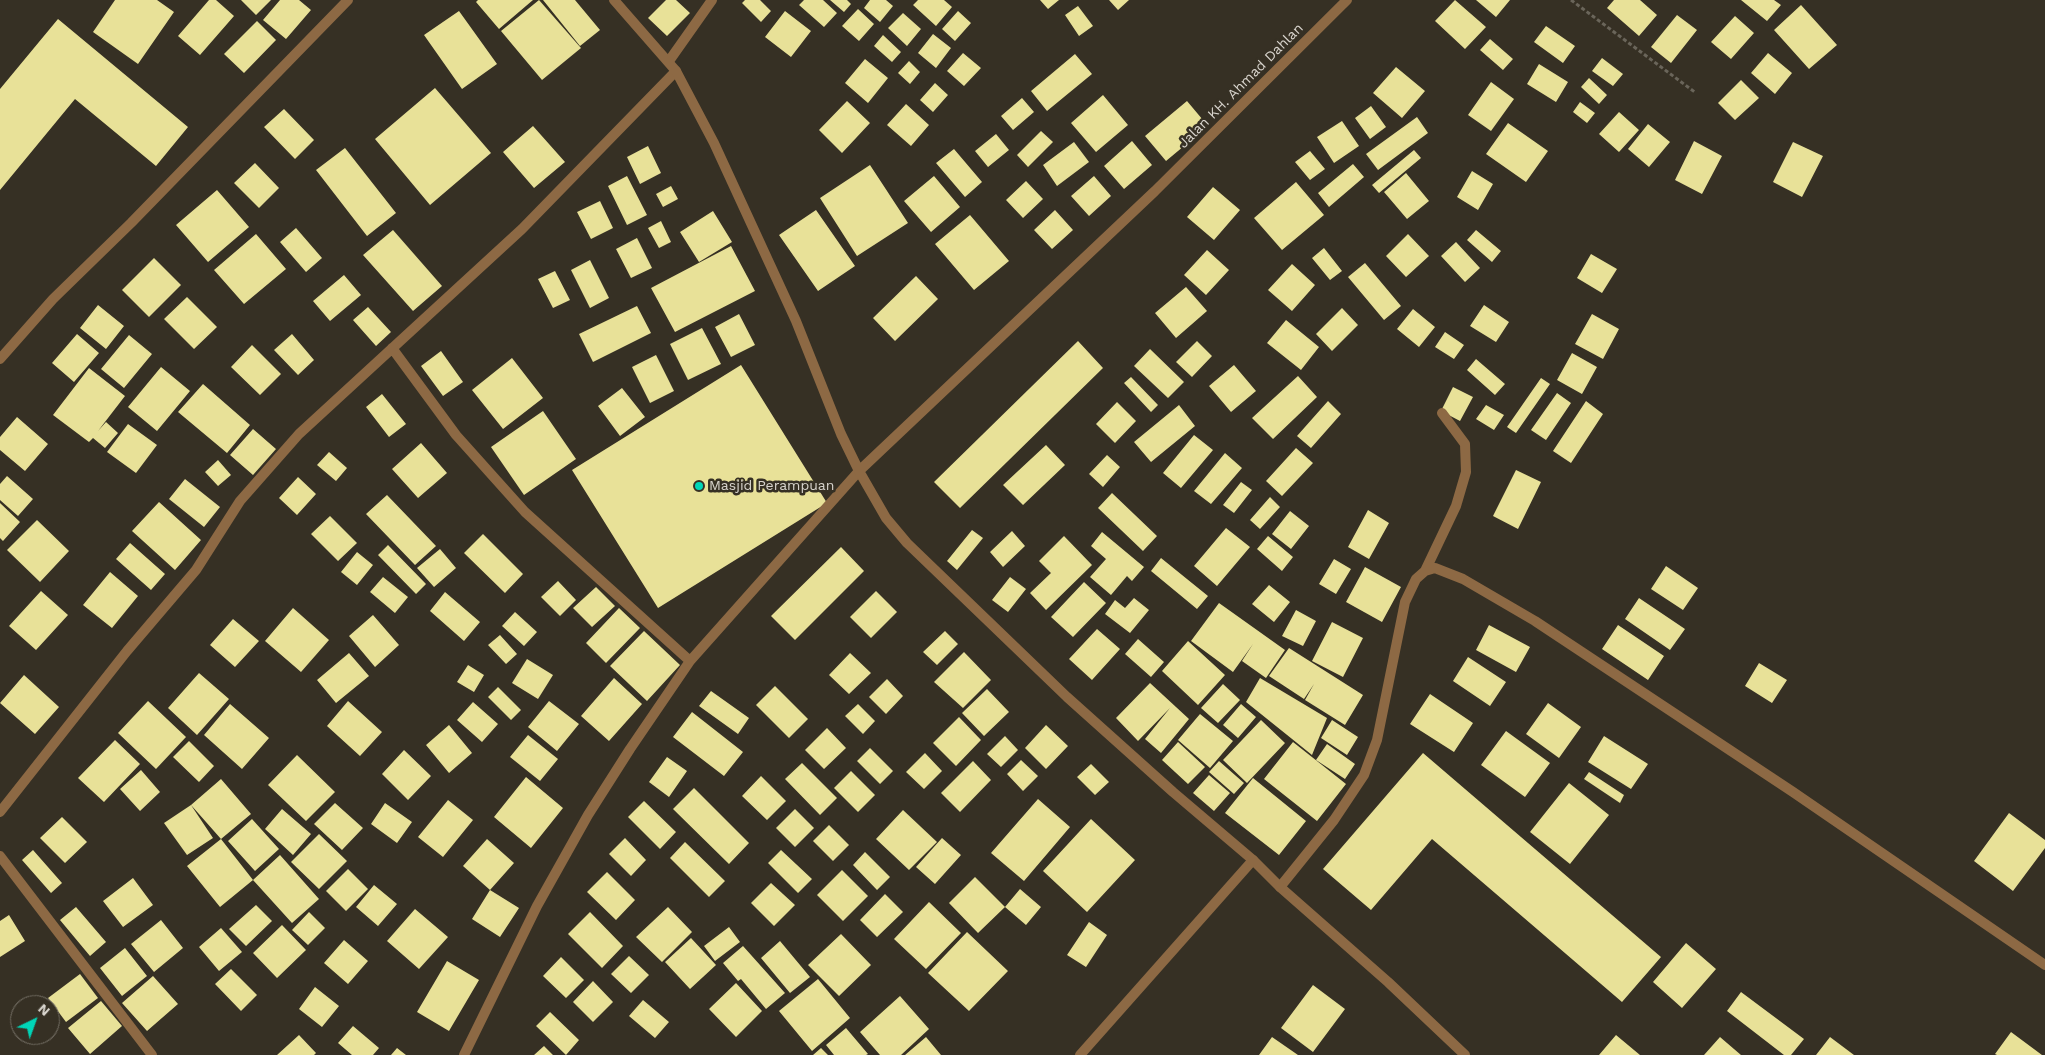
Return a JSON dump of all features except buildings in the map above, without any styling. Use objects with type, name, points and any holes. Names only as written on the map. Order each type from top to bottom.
[{"type":"street","points":[[0,359],[53,299],[131,223],[348,0]]},
{"type":"street","points":[[614,0],[676,71],[714,143],[796,321],[841,434],[859,471],[886,518],[907,543],[1067,697],[1173,792],[1253,860],[1280,887],[1388,982],[1466,1055]]},
{"type":"street","points":[[669,61],[712,0]]},
{"type":"street","name":"Jalan KH. Ahmad Dahlan","points":[[464,1055],[537,906],[588,815],[690,661],[859,471],[1155,191],[1347,0]]},
{"type":"street","points":[[0,812],[121,659],[196,570],[240,501],[299,434],[522,229],[676,71]]},
{"type":"street","points":[[392,348],[456,435],[525,512],[690,661]]},
{"type":"street","points":[[1280,887],[1334,820],[1364,775],[1377,740],[1405,602],[1416,580],[1426,571],[1456,506],[1466,472],[1465,444],[1442,414]]},
{"type":"street","points":[[1426,571],[1435,568],[1463,579],[1535,621],[1793,792],[2045,966]]},
{"type":"street","points":[[0,856],[152,1055]]},
{"type":"street","points":[[1080,1055],[1253,860]]},
{"type":"path","points":[[1571,0],[1696,93]]},
{"type":"place","name":"Masjid Perampuan","points":[[699,486]]}]
